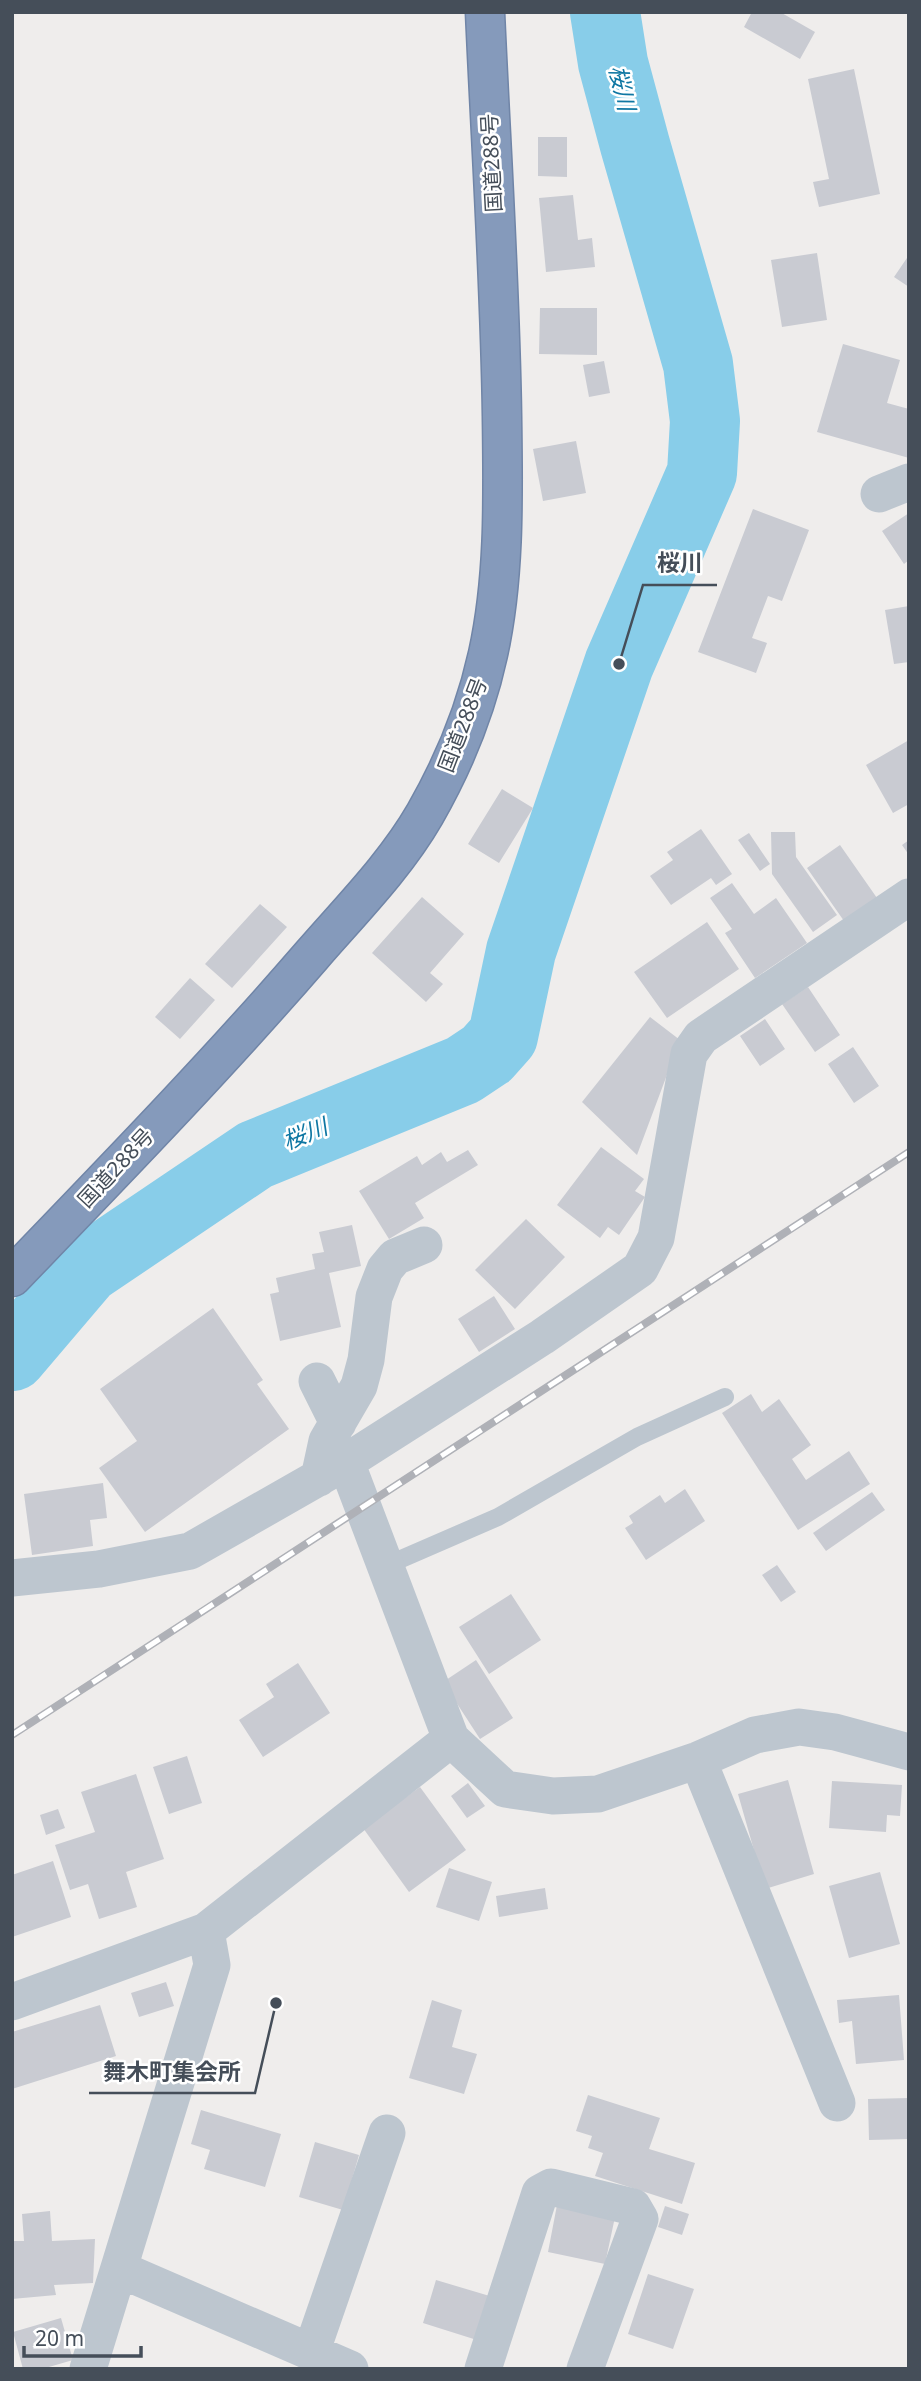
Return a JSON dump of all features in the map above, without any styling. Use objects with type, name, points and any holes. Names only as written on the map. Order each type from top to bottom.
[{"type":"highway","name":"国道288号","points":[[12,1277],[256,1020],[398,853],[430,805],[453,760],[489,653],[497,593],[503,493],[500,330],[485,12]]},
{"type":"street","points":[[12,1578],[99,1569],[190,1552],[332,1470],[542,1337],[640,1269],[656,1238],[689,1054],[701,1037],[909,897]]},
{"type":"street","points":[[424,1245],[395,1257],[385,1269],[374,1297],[366,1360],[359,1386],[327,1441],[332,1470],[385,1566],[450,1739],[494,1781],[518,1793],[598,1794],[698,1760],[755,1735],[799,1727],[835,1732],[909,1752]]},
{"type":"street","points":[[317,1381],[338,1423]]},
{"type":"street","points":[[12,2001],[206,1931],[450,1739]]},
{"type":"street","points":[[698,1760],[837,2103]]},
{"type":"street","points":[[88,2369],[212,1965],[206,1931]]},
{"type":"street","points":[[312,2350],[387,2133]]},
{"type":"street","points":[[483,2369],[540,2193],[551,2187],[633,2207],[640,2219],[585,2369]]},
{"type":"street","points":[[119,2269],[312,2350],[350,2369]]},
{"type":"lane","points":[[385,1566],[498,1517],[637,1437],[725,1397]]},
{"type":"building","points":[[752,12],[780,12],[815,32],[800,59],[744,27]]},
{"type":"building","points":[[854,69],[880,194],[819,207],[813,182],[829,179],[808,79]]},
{"type":"building","points":[[538,137],[567,137],[567,177],[538,176]]},
{"type":"building","points":[[573,195],[578,240],[592,238],[595,267],[546,272],[539,198]]},
{"type":"building","points":[[817,253],[827,320],[782,327],[771,260]]},
{"type":"building","points":[[909,255],[909,287],[894,277]]},
{"type":"building","points":[[540,308],[597,308],[597,355],[539,354]]},
{"type":"building","points":[[843,344],[900,360],[887,403],[909,409],[909,458],[817,432]]},
{"type":"building","points":[[604,361],[610,393],[589,397],[583,365]]},
{"type":"building","points":[[576,441],[586,493],[543,501],[533,449]]},
{"type":"building","points":[[753,509],[809,530],[782,601],[768,596],[752,638],[767,643],[756,673],[698,652]]},
{"type":"building","points":[[909,513],[909,560],[904,564],[882,531]]},
{"type":"building","points":[[909,606],[909,662],[894,664],[885,610]]},
{"type":"building","points":[[909,740],[909,804],[893,813],[866,765]]},
{"type":"building","points":[[502,789],[533,808],[499,863],[468,844]]},
{"type":"building","points":[[701,829],[732,874],[716,885],[711,878],[671,905],[650,876],[673,860],[667,852]]},
{"type":"building","points":[[771,832],[795,832],[796,857],[837,915],[813,932],[772,874]]},
{"type":"building","points":[[749,833],[770,864],[760,871],[738,840]]},
{"type":"building","points":[[909,840],[909,855],[902,845]]},
{"type":"building","points":[[840,845],[877,898],[844,921],[807,868]]},
{"type":"building","points":[[732,883],[754,914],[776,898],[807,943],[755,978],[725,933],[732,929],[710,898]]},
{"type":"building","points":[[422,897],[464,934],[430,973],[443,984],[426,1002],[372,953]]},
{"type":"building","points":[[260,904],[287,927],[232,988],[205,964]]},
{"type":"building","points":[[707,922],[739,969],[667,1018],[634,972]]},
{"type":"building","points":[[190,978],[215,1000],[180,1039],[155,1017]]},
{"type":"building","points":[[808,987],[840,1035],[815,1052],[782,1004]]},
{"type":"building","points":[[650,1017],[680,1040],[637,1155],[582,1102]]},
{"type":"building","points":[[765,1019],[785,1049],[760,1066],[740,1036]]},
{"type":"building","points":[[853,1047],[879,1086],[854,1103],[828,1064]]},
{"type":"building","points":[[601,1147],[644,1179],[635,1191],[645,1197],[619,1235],[608,1227],[600,1238],[557,1205]]},
{"type":"building","points":[[468,1150],[478,1165],[415,1203],[424,1218],[389,1239],[359,1191],[417,1156],[422,1165],[441,1152],[447,1162]]},
{"type":"building","points":[[526,1219],[565,1257],[515,1309],[475,1270]]},
{"type":"building","points":[[352,1225],[361,1266],[329,1273],[341,1327],[280,1341],[270,1294],[279,1292],[276,1278],[315,1269],[312,1254],[324,1252],[319,1232]]},
{"type":"building","points":[[494,1296],[515,1329],[479,1352],[458,1319]]},
{"type":"building","points":[[213,1308],[263,1380],[257,1384],[289,1429],[145,1532],[99,1468],[137,1441],[100,1389]]},
{"type":"building","points":[[751,1394],[762,1412],[779,1399],[811,1445],[792,1459],[806,1480],[849,1451],[870,1484],[798,1530],[722,1413]]},
{"type":"building","points":[[103,1483],[107,1518],[90,1520],[93,1546],[32,1555],[24,1494]]},
{"type":"building","points":[[685,1489],[705,1521],[646,1560],[625,1528],[633,1523],[629,1516],[660,1495],[665,1503]]},
{"type":"building","points":[[872,1492],[885,1510],[826,1551],[813,1533]]},
{"type":"building","points":[[777,1565],[796,1592],[781,1602],[762,1575]]},
{"type":"building","points":[[511,1594],[541,1640],[489,1674],[459,1627]]},
{"type":"building","points":[[476,1660],[513,1718],[480,1739],[443,1682]]},
{"type":"building","points":[[298,1663],[330,1713],[263,1757],[239,1720],[274,1697],[266,1684]]},
{"type":"building","points":[[187,1756],[202,1803],[169,1814],[153,1767]]},
{"type":"building","points":[[136,1774],[164,1859],[126,1872],[137,1907],[99,1919],[88,1884],[70,1890],[55,1845],[95,1832],[81,1792]]},
{"type":"building","points":[[788,1780],[814,1874],[765,1889],[738,1794]]},
{"type":"building","points":[[832,1781],[902,1785],[900,1816],[887,1815],[886,1832],[829,1828]]},
{"type":"building","points":[[468,1783],[485,1806],[467,1818],[451,1796]]},
{"type":"building","points":[[420,1787],[466,1850],[409,1892],[363,1828]]},
{"type":"building","points":[[58,1809],[65,1828],[46,1835],[40,1815]]},
{"type":"building","points":[[53,1861],[71,1917],[12,1937],[12,1875]]},
{"type":"building","points":[[449,1868],[492,1882],[479,1921],[436,1907]]},
{"type":"building","points":[[880,1872],[900,1944],[849,1958],[829,1886]]},
{"type":"building","points":[[545,1888],[548,1909],[499,1917],[496,1896]]},
{"type":"building","points":[[166,1982],[174,2006],[139,2017],[131,1993]]},
{"type":"building","points":[[899,1995],[904,2060],[856,2064],[852,2021],[839,2023],[837,2000]]},
{"type":"building","points":[[432,2000],[462,2010],[452,2047],[477,2054],[464,2094],[409,2078]]},
{"type":"building","points":[[100,2005],[116,2056],[12,2089],[12,2032]]},
{"type":"building","points":[[588,2095],[660,2118],[649,2149],[695,2163],[682,2204],[595,2176],[603,2153],[588,2148],[592,2136],[576,2131]]},
{"type":"building","points":[[909,2098],[909,2139],[869,2140],[868,2099]]},
{"type":"building","points":[[201,2110],[281,2134],[265,2187],[204,2169],[210,2150],[191,2144]]},
{"type":"building","points":[[315,2142],[359,2155],[343,2210],[299,2197]]},
{"type":"building","points":[[557,2205],[615,2217],[605,2264],[548,2252]]},
{"type":"building","points":[[665,2206],[689,2214],[682,2235],[658,2227]]},
{"type":"building","points":[[50,2211],[52,2241],[95,2239],[93,2283],[54,2285],[56,2295],[12,2299],[12,2241],[24,2241],[22,2214]]},
{"type":"building","points":[[648,2274],[694,2289],[673,2349],[628,2334]]},
{"type":"building","points":[[436,2280],[493,2297],[480,2341],[423,2323]]},
{"type":"building","points":[[61,2318],[73,2360],[42,2369],[23,2369],[13,2332]]},
{"type":"waterway","name":"桜川","points":[[12,1356],[86,1269],[255,1155],[463,1070],[487,1054],[503,1036],[521,951],[619,664],[702,473],[705,421],[698,364],[613,63],[605,12]]},
{"type":"railway","points":[[12,1735],[909,1152]]},
{"type":"place","name":"桜川","points":[[619,664]]},
{"type":"place","name":"舞木町集会所","points":[[276,2003]]}]
